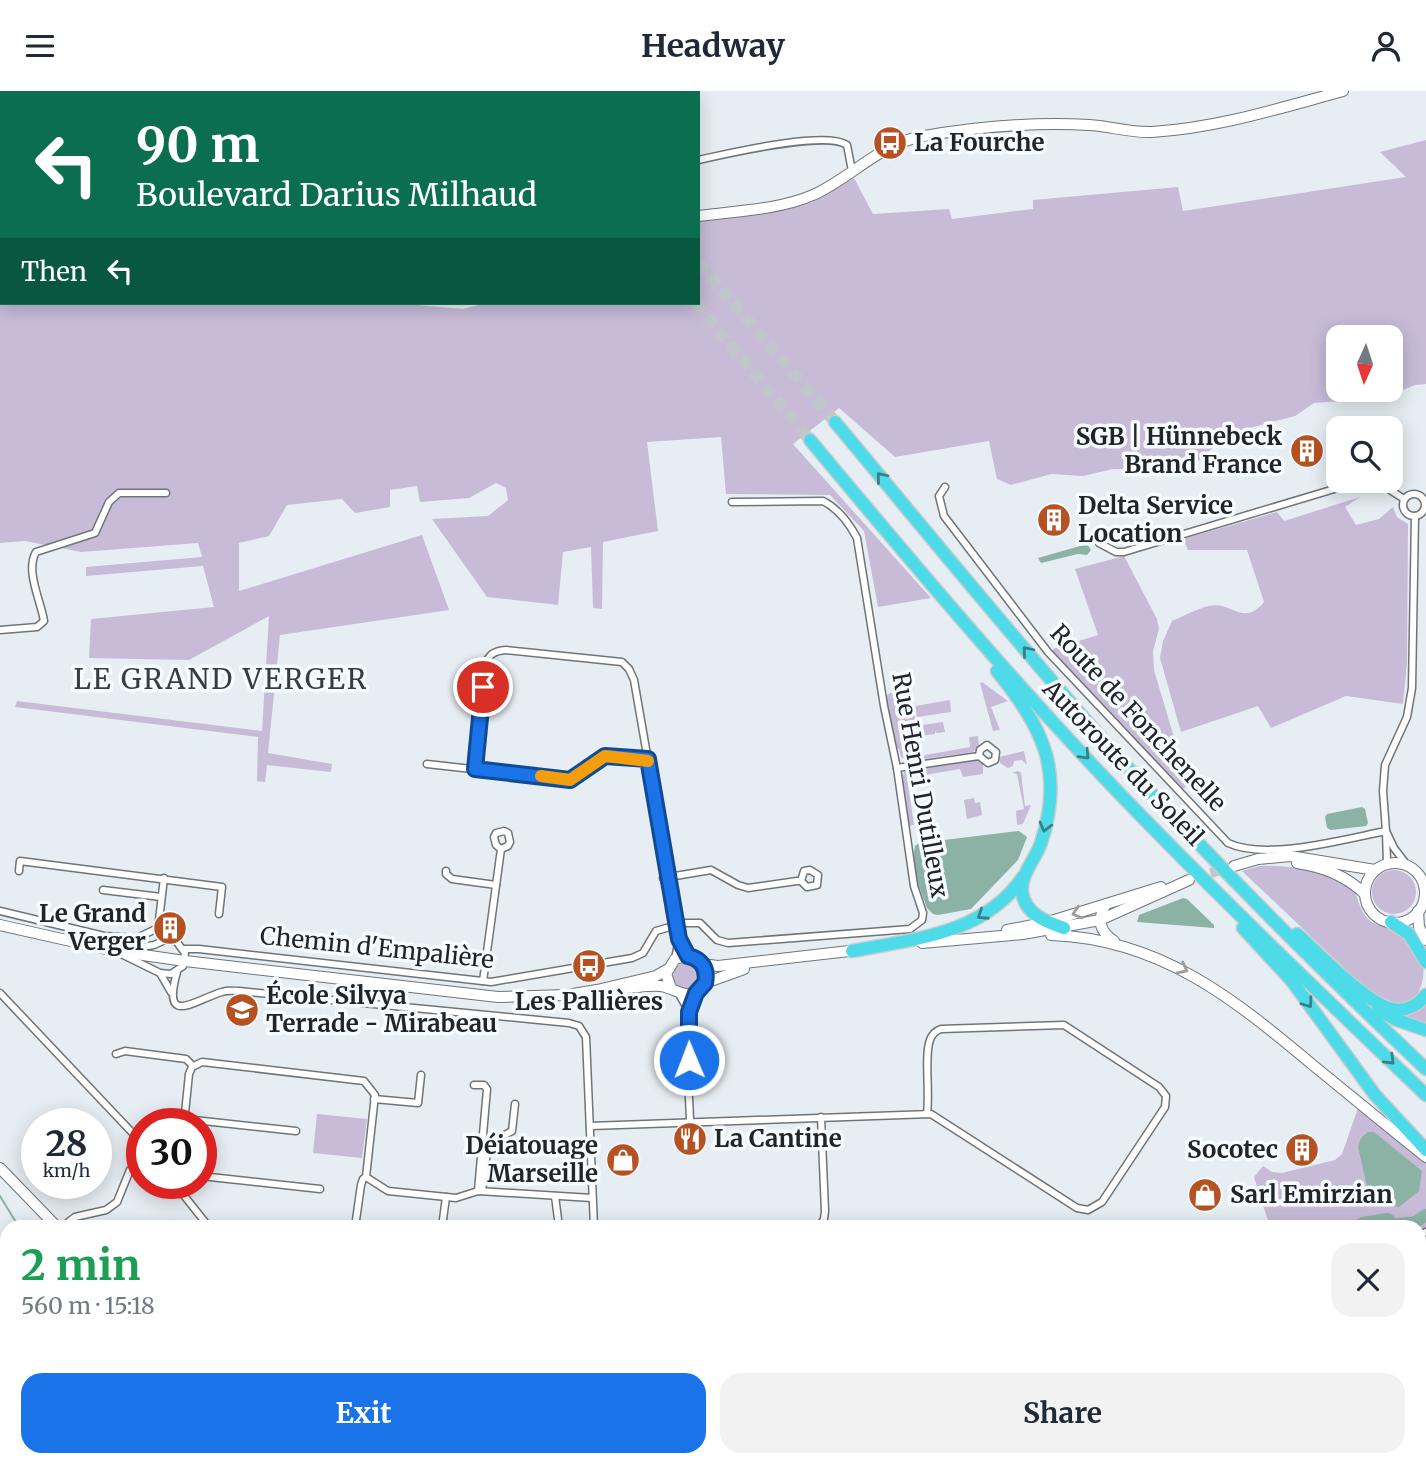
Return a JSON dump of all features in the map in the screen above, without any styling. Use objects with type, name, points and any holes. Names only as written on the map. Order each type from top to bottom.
[{"type":"highway","name":"Autoroute du Soleil","points":[[835,422],[1112,750],[1305,953],[1426,1069]]},
{"type":"highway","name":"Autoroute du Soleil","points":[[810,440],[924,577],[1031,698],[1149,824],[1426,1095]]},
{"type":"highway","points":[[924,577],[1023,703],[1045,746],[1051,789],[1049,812],[1038,850],[1022,887],[1024,901],[1032,913],[1064,928]]},
{"type":"highway","points":[[1149,824],[1188,870],[1292,981],[1375,1095],[1426,1150]]},
{"type":"highway","points":[[1220,866],[1365,994],[1383,1006],[1396,1010],[1405,1009],[1415,1006],[1426,995]]},
{"type":"highway","points":[[852,951],[965,926],[998,904],[1019,883],[1029,868]]},
{"type":"highway","points":[[1391,922],[1409,934],[1426,962]]},
{"type":"highway","points":[[1300,937],[1377,1009],[1396,1020],[1426,1030]]},
{"type":"main road","points":[[700,216],[798,201],[819,192],[898,144],[916,138],[960,131],[1025,126],[1090,125],[1148,132],[1190,128],[1246,118],[1343,91]]},
{"type":"main road","points":[[1365,894],[1344,877],[1321,868],[1290,862],[1239,865],[1266,858],[1290,856],[1375,870]]},
{"type":"main road","points":[[1418,911],[1406,920],[1391,922],[1376,916],[1366,902],[1366,885],[1375,870],[1387,864],[1426,865]]},
{"type":"main road","points":[[1409,866],[1422,880],[1425,893],[1418,911],[1419,927],[1426,940]]},
{"type":"main road","points":[[0,925],[115,951],[185,961],[498,997],[567,995],[656,976],[668,969],[675,959],[688,956],[702,964],[718,966],[1064,928],[1100,920],[1189,880],[1048,922],[944,940]]},
{"type":"main road","points":[[1106,904],[1100,920],[1105,933],[1119,945]]},
{"type":"main road","points":[[1023,934],[1075,936],[1119,945],[1166,961],[1220,991],[1426,1157]]},
{"type":"main road","points":[[597,990],[660,986],[689,995],[696,993],[705,983],[730,972],[781,960]]},
{"type":"main road","points":[[702,964],[705,983]]},
{"type":"main road","points":[[668,969],[667,979],[675,991]]},
{"type":"main road","points":[[0,1168],[52,1220]]},
{"type":"street","points":[[700,160],[764,146],[835,140],[847,145],[852,171]]},
{"type":"street","name":"Route de Fonchenelle","points":[[945,487],[939,496],[943,516],[1048,652],[1228,843],[1252,850],[1308,847],[1386,831]]},
{"type":"street","points":[[1099,543],[1116,552],[1124,552],[1326,491]]},
{"type":"street","points":[[0,630],[37,627],[44,621],[32,571],[33,556],[36,552],[95,533],[109,502],[119,493],[166,493]]},
{"type":"street","points":[[1395,493],[1404,499]]},
{"type":"street","points":[[1414,493],[1424,500],[1424,510],[1415,516],[1408,515],[1403,510],[1404,499],[1414,493]]},
{"type":"street","name":"Rue Henri Dutilleux","points":[[676,924],[700,923],[717,940],[728,943],[910,929],[922,920],[923,913],[914,886],[859,542],[851,527],[831,505],[823,501],[732,502]]},
{"type":"street","points":[[1387,864],[1382,792],[1385,765],[1404,724],[1412,688],[1419,525],[1415,516]]},
{"type":"street","points":[[475,769],[488,656],[495,651],[506,650],[622,662],[634,680],[665,877],[679,939],[688,956]]},
{"type":"street","points":[[427,764],[570,780],[605,756],[648,759]]},
{"type":"street","points":[[897,768],[979,756]]},
{"type":"street","points":[[1386,831],[1394,848],[1409,866]]},
{"type":"street","points":[[483,981],[501,849]]},
{"type":"street","points":[[19,871],[20,861],[222,887],[219,914]]},
{"type":"street","points":[[665,877],[711,870],[748,888],[801,881]]},
{"type":"street","points":[[446,871],[452,879],[496,885]]},
{"type":"street","points":[[164,878],[160,927],[164,940]]},
{"type":"street","points":[[103,890],[161,897]]},
{"type":"street","points":[[0,911],[104,936],[137,938],[160,927]]},
{"type":"street","name":"Chemin d'Empalière","points":[[183,949],[497,982],[632,958],[643,953],[656,931],[676,924]]},
{"type":"street","points":[[675,959],[679,939]]},
{"type":"street","points":[[115,951],[154,945],[164,940],[176,941],[183,949],[185,961],[177,972],[171,992]]},
{"type":"street","points":[[154,945],[150,956],[174,1002],[180,1006],[189,1006],[220,992],[239,991],[579,1026],[586,1037],[594,1220]]},
{"type":"street","points":[[115,951],[166,975],[177,972]]},
{"type":"street","points":[[675,991],[689,1012]]},
{"type":"street","points":[[0,993],[126,1126]]},
{"type":"street","points":[[690,1121],[689,1012],[696,993]]},
{"type":"street","points":[[590,1126],[927,1113],[1077,1207],[1088,1210],[1102,1202],[1165,1107],[1166,1096],[1159,1087],[1064,1025],[941,1029],[933,1034],[929,1043],[930,1088],[927,1113]]},
{"type":"street","points":[[116,1054],[125,1051],[186,1059],[193,1066]]},
{"type":"street","points":[[185,1108],[189,1074],[193,1066],[202,1062],[364,1081],[375,1095],[366,1177],[361,1185],[356,1220]]},
{"type":"street","points":[[374,1099],[418,1103],[421,1075]]},
{"type":"street","points":[[474,1085],[487,1089],[480,1191]]},
{"type":"street","points":[[480,1191],[488,1144],[512,1131],[515,1104]]},
{"type":"street","points":[[821,1117],[823,1220]]},
{"type":"street","points":[[217,1124],[296,1131]]},
{"type":"street","points":[[366,1177],[387,1191],[456,1198],[480,1191],[592,1198]]},
{"type":"street","points":[[217,1178],[320,1189]]},
{"type":"street","points":[[70,1220],[106,1210],[117,1202],[126,1180]]},
{"type":"street","points":[[555,1196],[558,1220]]},
{"type":"street","points":[[443,1220],[446,1197]]},
{"type":"street","points":[[187,1199],[203,1220]]},
{"type":"shaded area","points":[[1426,140],[1426,384],[1404,389],[1404,325],[1326,325],[1326,402],[1314,403],[1295,416],[1242,430],[1224,438],[1196,463],[1184,468],[1113,469],[1083,476],[1051,474],[1011,485],[997,479],[989,441],[895,457],[839,408],[793,444],[931,598],[878,607],[864,531],[830,495],[726,494],[721,437],[647,442],[658,531],[603,542],[602,609],[593,608],[591,547],[563,552],[558,605],[487,597],[432,519],[488,516],[508,500],[506,488],[496,483],[469,498],[420,502],[417,486],[390,490],[390,507],[355,513],[342,499],[287,505],[269,536],[239,543],[239,591],[422,535],[449,610],[280,635],[268,753],[332,764],[331,772],[267,765],[265,782],[257,781],[258,737],[15,707],[17,701],[262,731],[269,616],[189,660],[89,658],[91,619],[214,607],[203,566],[86,576],[86,567],[202,557],[198,543],[81,552],[25,541],[0,543],[0,305],[416,305],[463,309],[479,305],[700,305],[700,221],[789,209],[813,202],[854,178],[873,214],[949,209],[952,219],[1033,209],[1033,200],[1178,187],[1183,211],[1406,177],[1380,152]]},
{"type":"shaded area","points":[[1360,497],[1345,507],[1356,525],[1379,519],[1393,507],[1397,517],[1408,524],[1407,663],[1403,704],[1346,696],[1271,728],[1258,706],[1181,732],[1160,658],[1163,641],[1172,621],[1217,605],[1250,613],[1264,602],[1247,550],[1188,550],[1183,539],[1277,512],[1284,521]]},
{"type":"shaded area","points":[[1087,544],[1091,550],[1087,555],[1078,554],[1041,563],[1038,558]]},
{"type":"shaded area","points":[[1124,556],[1157,619],[1159,629],[1153,651],[1154,670],[1181,761],[1191,782],[1182,790],[1052,652],[1053,649],[1098,635],[1075,569]]},
{"type":"shaded area","points":[[980,683],[1008,701],[991,707],[1000,730],[993,731]]},
{"type":"shaded area","points":[[897,691],[900,708],[913,706],[916,724],[903,738],[908,762],[901,757],[897,748],[886,697]]},
{"type":"shaded area","points":[[950,700],[951,712],[917,717],[915,706]]},
{"type":"shaded area","points":[[943,722],[945,732],[935,731],[935,734],[910,735],[904,738],[916,726]]},
{"type":"shaded area","points":[[978,736],[979,746],[973,752],[910,761],[909,758],[970,747],[969,737]]},
{"type":"shaded area","points":[[1024,751],[1027,765],[1022,760],[1014,761],[1013,766],[1008,768],[1000,763],[999,757]]},
{"type":"shaded area","points":[[974,759],[983,764],[983,774],[963,777],[960,769],[907,778],[914,825],[909,826],[902,780],[904,772]]},
{"type":"shaded area","points":[[1012,773],[1021,773],[1025,806],[1031,805],[1023,824],[1017,825],[1016,811],[1024,809],[1017,774]]},
{"type":"shaded area","points":[[974,798],[975,803],[980,802],[982,815],[967,819],[964,800]]},
{"type":"shaded area","points":[[1362,807],[1365,809],[1368,823],[1366,826],[1331,830],[1327,828],[1327,814]]},
{"type":"shaded area","points":[[1019,831],[1027,837],[1018,860],[971,909],[938,915],[927,908],[913,859],[915,846],[919,843]]},
{"type":"shaded area","points":[[1259,866],[1284,866],[1306,870],[1351,885],[1368,919],[1396,931],[1418,956],[1423,966],[1423,981],[1413,1000],[1400,1005],[1393,1004],[1368,990],[1242,871]]},
{"type":"shaded area","points":[[1394,870],[1403,871],[1410,876],[1415,883],[1415,901],[1410,908],[1403,913],[1394,914],[1385,913],[1378,908],[1373,901],[1372,892],[1373,883],[1378,876],[1385,871]]},
{"type":"shaded area","points":[[1183,898],[1214,925],[1214,928],[1137,922],[1139,915]]},
{"type":"shaded area","points":[[686,963],[695,967],[699,976],[695,985],[686,989],[677,985],[673,976],[677,967]]},
{"type":"shaded area","points":[[1426,1002],[1426,1024],[1393,1013]]},
{"type":"shaded area","points":[[1358,1108],[1426,1163],[1426,1220],[1268,1220],[1254,1177],[1263,1166],[1272,1172],[1282,1173],[1335,1160],[1342,1154]]},
{"type":"shaded area","points":[[317,1114],[367,1119],[362,1158],[313,1153]]},
{"type":"shaded area","points":[[1368,1132],[1374,1132],[1422,1171],[1419,1191],[1399,1207],[1380,1203],[1367,1186],[1358,1147],[1361,1138]]},
{"type":"waterway","points":[[0,1196],[15,1220]]},
{"type":"waterway","points":[[1419,1220],[1426,1215]]},
{"type":"waterway","points":[[1382,1220],[1389,1220]]},
{"type":"tunnel","points":[[700,264],[835,422]]},
{"type":"tunnel","points":[[697,305],[810,440]]},
{"type":"tunnel","points":[[1196,877],[1228,868]]},
{"type":"slow traffic","points":[[541,776],[570,780],[605,756],[648,761]]},
{"type":"place","name":"La Fourche","points":[[890,143]]},
{"type":"place","name":"SGB | Hünnebeck Brand France","points":[[1307,451]]},
{"type":"place","name":"Delta Service Location","points":[[1054,520]]},
{"type":"place","name":"Le Grand Verger","points":[[170,928]]},
{"type":"place","name":"Les Pallières","points":[[589,966]]},
{"type":"place","name":"École Silvya Terrade - Mirabeau","points":[[242,1010]]},
{"type":"place","name":"La Cantine","points":[[690,1139]]},
{"type":"place","name":"Socotec","points":[[1302,1150]]},
{"type":"place","name":"Déiatouage Marseille","points":[[623,1160]]},
{"type":"place","name":"Sarl Emirzian","points":[[1205,1195]]},
{"type":"district","name":"LE GRAND VERGER","points":[[221,679]]},
{"type":"route","points":[[483,687],[475,769],[570,780],[605,756],[648,759],[679,939],[688,956],[702,964],[706,977],[689,1012],[689,1060]]}]
